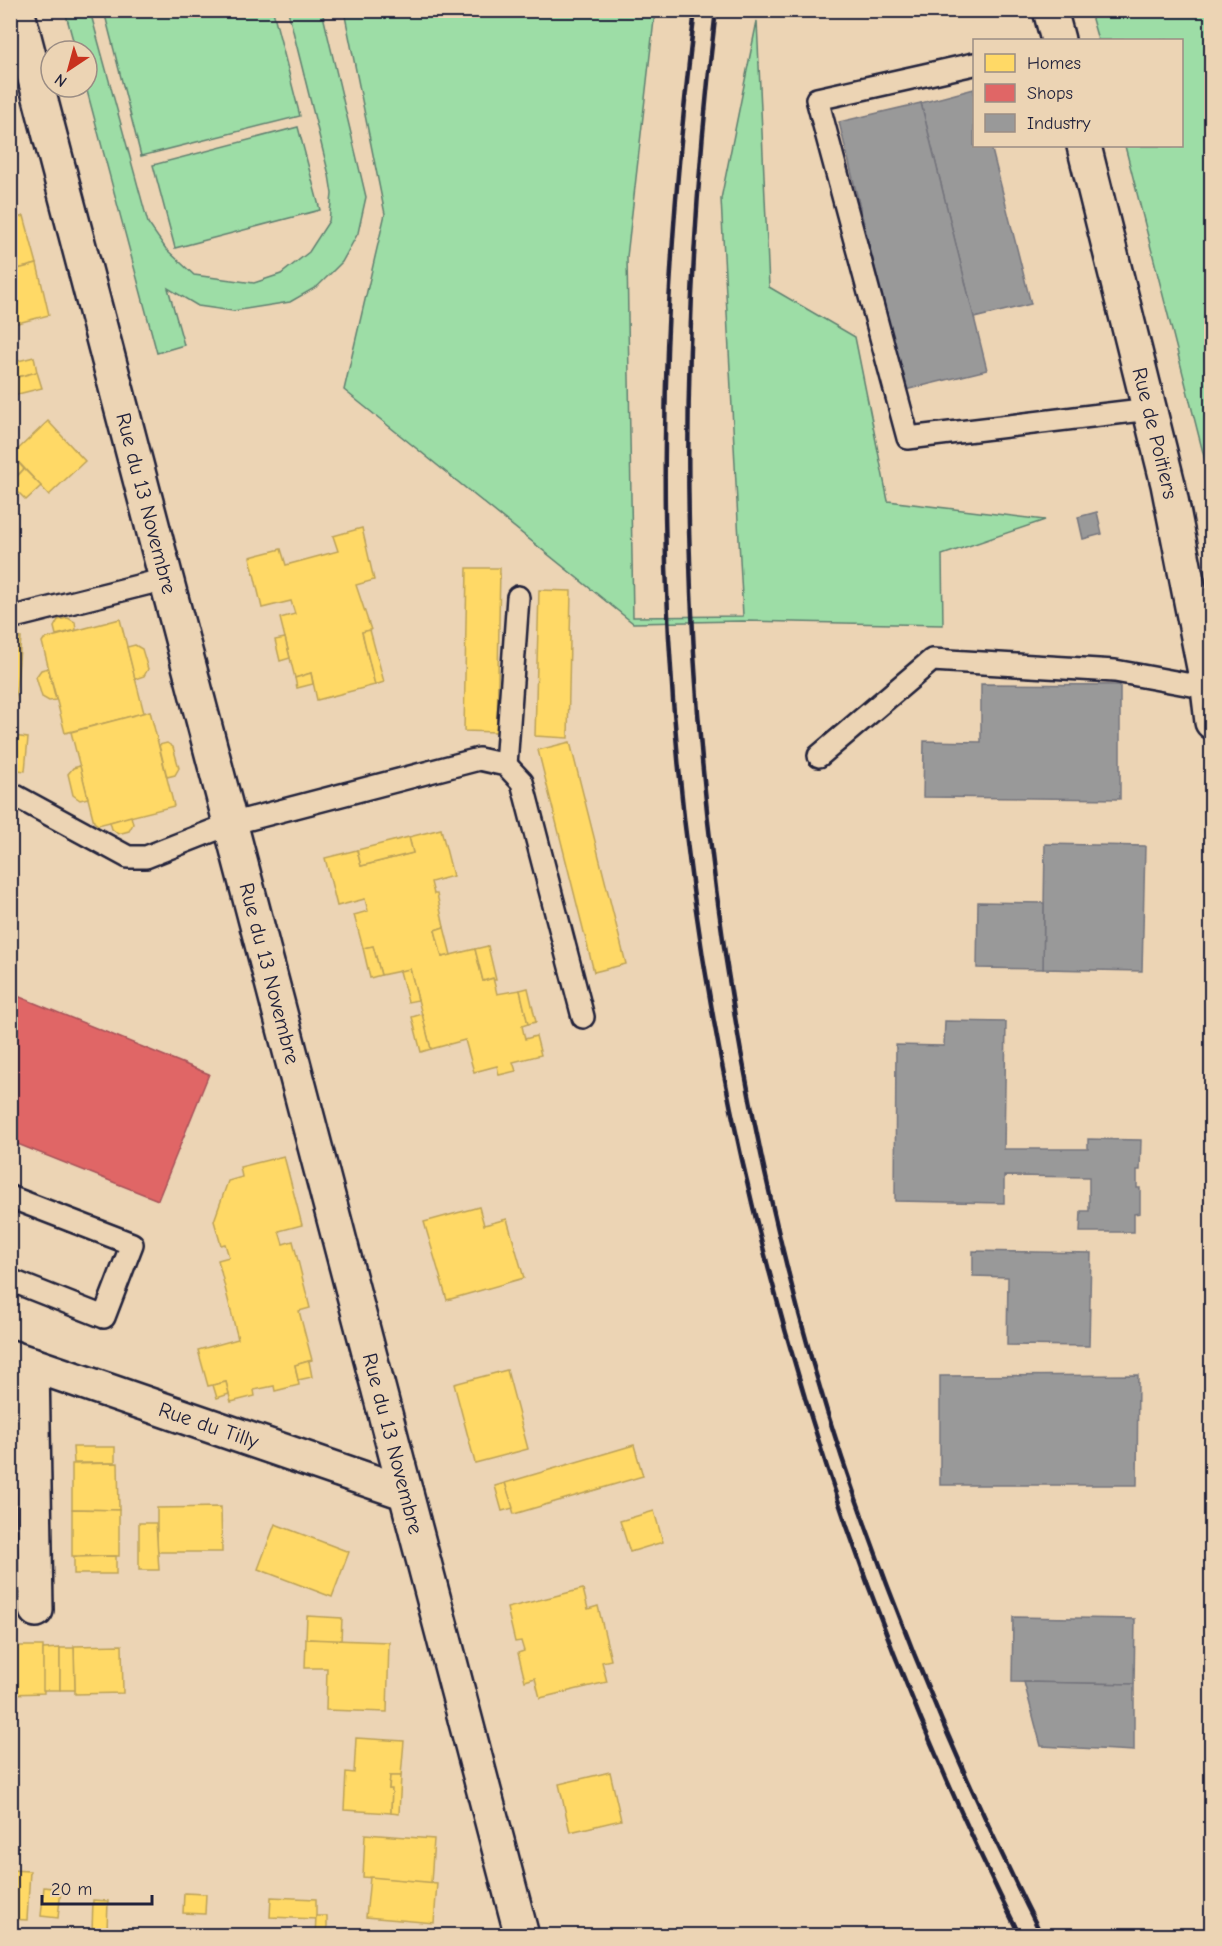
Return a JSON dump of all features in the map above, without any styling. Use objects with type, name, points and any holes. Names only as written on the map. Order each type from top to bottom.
[{"type":"street","name":"Rue du 13 Novembre","points":[[17,10],[21,70],[166,579],[522,1935]]},
{"type":"street","points":[[1050,10],[1058,39]]},
{"type":"street","name":"Rue de Poitiers","points":[[1084,147],[1168,484],[1208,688],[1212,723]]},
{"type":"street","points":[[21,1360],[36,1610]]},
{"type":"street","name":"Rue du Tilly","points":[[21,1360],[406,1493]]},
{"type":"lane","points":[[973,64],[817,99],[908,438],[1150,409]]},
{"type":"lane","points":[[10,618],[166,579]]},
{"type":"lane","points":[[506,765],[518,597]]},
{"type":"lane","points":[[819,756],[932,660],[1115,671],[1208,688]]},
{"type":"lane","points":[[10,793],[128,856],[146,857],[230,824],[479,759],[506,765],[522,782],[583,1017]]},
{"type":"lane","points":[[10,1197],[132,1244],[104,1317],[10,1280]]},
{"type":"green space","points":[[65,11],[90,11],[98,39],[73,39]]},
{"type":"green space","points":[[104,11],[273,11],[300,116],[141,156]]},
{"type":"green space","points":[[288,11],[322,11],[366,197],[358,233],[342,262],[318,286],[290,302],[233,311],[198,306],[168,288],[184,345],[157,353],[89,99],[99,99],[99,44],[148,223],[166,249],[194,275],[254,283],[281,274],[309,252],[329,221],[332,194],[329,175]]},
{"type":"green space","points":[[344,11],[373,11],[385,14],[385,11],[655,11],[627,257],[633,617],[743,616],[721,199],[757,21],[769,287],[855,337],[888,501],[1045,520],[942,555],[943,625],[742,621],[633,623],[344,390],[385,214]]},
{"type":"green space","points":[[1096,11],[1211,11],[1211,484],[1125,147],[1183,147],[1183,39],[1098,39],[1092,19]]},
{"type":"green space","points":[[298,127],[320,210],[175,248],[153,165]]},
{"type":"building: Homes","points":[[24,216],[37,264],[10,271],[10,220]]},
{"type":"building: Homes","points":[[37,264],[49,315],[10,325],[10,271]]},
{"type":"building: Homes","points":[[34,357],[37,372],[10,379],[10,363]]},
{"type":"building: Homes","points":[[37,372],[42,388],[10,396],[10,379]]},
{"type":"building: Homes","points":[[48,421],[85,461],[49,495],[12,455]]},
{"type":"building: Homes","points":[[12,456],[24,469],[10,482],[10,458]]},
{"type":"building: Homes","points":[[24,469],[41,486],[26,500],[10,484]]},
{"type":"building: Homes","points":[[362,528],[374,580],[356,585],[371,630],[362,632],[375,685],[317,700],[311,673],[295,678],[280,618],[295,614],[291,601],[262,608],[250,557],[281,549],[286,565],[338,551],[333,536]]},
{"type":"building: Homes","points":[[467,568],[500,568],[497,732],[464,731]]},
{"type":"building: Homes","points":[[539,590],[571,591],[568,738],[535,736]]},
{"type":"building: Homes","points":[[68,618],[75,622],[76,630],[56,635],[54,627],[58,620]]},
{"type":"building: Homes","points":[[120,619],[144,713],[65,733],[42,642],[44,639]]},
{"type":"building: Homes","points":[[370,630],[384,682],[375,685],[362,632]]},
{"type":"building: Homes","points":[[10,637],[21,638],[15,704],[10,703]]},
{"type":"building: Homes","points":[[285,638],[290,658],[280,661],[275,640]]},
{"type":"building: Homes","points":[[135,645],[142,649],[148,669],[144,676],[135,679],[127,647]]},
{"type":"building: Homes","points":[[48,668],[56,700],[49,701],[42,697],[36,677],[41,670]]},
{"type":"building: Homes","points":[[311,673],[313,684],[297,688],[295,678]]},
{"type":"building: Homes","points":[[10,703],[15,704],[13,736],[28,738],[25,771],[10,769]]},
{"type":"building: Homes","points":[[150,711],[174,806],[98,825],[94,822],[71,732]]},
{"type":"building: Homes","points":[[570,742],[626,964],[594,972],[538,750]]},
{"type":"building: Homes","points":[[167,743],[173,747],[179,768],[175,775],[167,777],[159,745]]},
{"type":"building: Homes","points":[[80,766],[88,798],[80,800],[73,795],[68,774],[73,768]]},
{"type":"building: Homes","points":[[131,816],[133,824],[129,831],[118,834],[112,829],[110,822]]},
{"type":"building: Homes","points":[[441,829],[453,876],[431,882],[434,894],[437,894],[444,927],[435,930],[442,957],[475,949],[483,981],[493,978],[497,994],[520,990],[528,1024],[522,1026],[525,1039],[536,1036],[541,1055],[513,1062],[516,1071],[499,1075],[497,1066],[474,1072],[465,1040],[431,1049],[410,969],[381,975],[373,946],[363,948],[354,915],[368,911],[365,899],[337,906],[325,858],[357,850],[361,866],[413,853],[409,837]]},
{"type":"building: Homes","points":[[409,837],[413,853],[361,866],[357,850]]},
{"type":"building: Homes","points":[[444,927],[451,955],[442,957],[435,930]]},
{"type":"building: Homes","points":[[373,946],[381,975],[370,978],[363,948]]},
{"type":"building: Homes","points":[[488,946],[496,980],[493,978],[483,981],[475,949]]},
{"type":"building: Homes","points":[[410,969],[418,1000],[408,1002],[400,971]]},
{"type":"building: Homes","points":[[528,988],[536,1022],[528,1024],[520,990]]},
{"type":"building: Homes","points":[[422,1014],[431,1049],[421,1052],[412,1017]]},
{"type":"building: Homes","points":[[284,1156],[302,1225],[279,1231],[283,1244],[293,1241],[310,1308],[299,1311],[312,1360],[295,1365],[299,1385],[275,1391],[274,1386],[254,1390],[255,1396],[231,1402],[226,1382],[208,1386],[198,1350],[238,1339],[218,1260],[229,1257],[225,1244],[221,1245],[214,1221],[228,1181],[242,1177],[240,1167]]},
{"type":"building: Homes","points":[[479,1207],[484,1225],[507,1219],[524,1278],[447,1300],[424,1222]]},
{"type":"building: Homes","points":[[309,1361],[312,1377],[298,1380],[295,1365]]},
{"type":"building: Homes","points":[[507,1370],[528,1449],[475,1463],[454,1384]]},
{"type":"building: Homes","points":[[226,1382],[229,1394],[217,1398],[213,1385]]},
{"type":"building: Homes","points":[[634,1445],[643,1476],[514,1514],[505,1483]]},
{"type":"building: Homes","points":[[73,1447],[115,1447],[115,1463],[74,1463]]},
{"type":"building: Homes","points":[[118,1463],[119,1510],[72,1509],[72,1464]]},
{"type":"building: Homes","points":[[505,1483],[513,1508],[502,1511],[495,1486]]},
{"type":"building: Homes","points":[[221,1507],[222,1552],[157,1552],[157,1508]]},
{"type":"building: Homes","points":[[72,1509],[119,1510],[119,1556],[72,1556]]},
{"type":"building: Homes","points":[[654,1511],[663,1542],[630,1552],[620,1521]]},
{"type":"building: Homes","points":[[139,1523],[156,1523],[159,1570],[139,1570]]},
{"type":"building: Homes","points":[[275,1524],[349,1552],[332,1597],[258,1569]]},
{"type":"building: Homes","points":[[116,1556],[116,1574],[74,1574],[74,1557]]},
{"type":"building: Homes","points":[[583,1589],[588,1609],[598,1606],[611,1660],[602,1662],[607,1682],[540,1698],[535,1678],[525,1681],[518,1653],[524,1651],[521,1641],[515,1642],[507,1608]]},
{"type":"building: Homes","points":[[307,1616],[342,1618],[341,1641],[306,1639]]},
{"type":"building: Homes","points":[[306,1639],[389,1642],[387,1712],[326,1710],[327,1668],[305,1668]]},
{"type":"building: Homes","points":[[122,1645],[123,1693],[75,1694],[74,1646]]},
{"type":"building: Homes","points":[[10,1646],[43,1646],[44,1693],[10,1694]]},
{"type":"building: Homes","points":[[60,1648],[60,1690],[43,1690],[43,1649]]},
{"type":"building: Homes","points":[[60,1648],[74,1648],[75,1690],[60,1690]]},
{"type":"building: Homes","points":[[356,1738],[404,1741],[401,1776],[390,1776],[391,1813],[344,1810],[346,1772],[354,1773]]},
{"type":"building: Homes","points":[[610,1772],[621,1820],[570,1832],[559,1784]]},
{"type":"building: Homes","points":[[390,1776],[401,1776],[399,1814],[391,1813]]},
{"type":"building: Homes","points":[[365,1834],[434,1839],[431,1883],[363,1877]]},
{"type":"building: Homes","points":[[10,1870],[30,1871],[27,1920],[10,1919]]},
{"type":"building: Homes","points":[[370,1877],[437,1883],[434,1923],[366,1917]]},
{"type":"building: Homes","points":[[44,1887],[61,1889],[58,1918],[41,1916]]},
{"type":"building: Homes","points":[[184,1893],[206,1894],[205,1914],[183,1913]]},
{"type":"building: Homes","points":[[271,1897],[316,1899],[316,1919],[270,1917]]},
{"type":"building: Homes","points":[[93,1900],[108,1901],[107,1931],[92,1931]]},
{"type":"building: Homes","points":[[316,1916],[327,1916],[327,1936],[315,1936]]},
{"type":"building: Shops","points":[[10,993],[209,1074],[158,1200],[10,1141]]},
{"type":"building: Industry","points":[[973,89],[973,147],[991,147],[1031,304],[974,318],[921,103]]},
{"type":"building: Industry","points":[[921,103],[987,370],[905,390],[839,122]]},
{"type":"building: Industry","points":[[1097,512],[1102,534],[1083,539],[1078,517]]},
{"type":"building: Industry","points":[[981,684],[1120,685],[1120,799],[923,797],[924,741],[981,742]]},
{"type":"building: Industry","points":[[1045,844],[1145,846],[1142,971],[1043,969]]},
{"type":"building: Industry","points":[[978,902],[1044,903],[1043,969],[977,968]]},
{"type":"building: Industry","points":[[945,1021],[1006,1022],[1004,1149],[1088,1149],[1088,1139],[1141,1140],[1140,1170],[1137,1170],[1140,1213],[1134,1214],[1134,1232],[1080,1232],[1081,1211],[1089,1211],[1089,1177],[1004,1176],[1004,1203],[895,1201],[896,1045],[944,1046]]},
{"type":"building: Industry","points":[[973,1251],[1091,1253],[1089,1346],[1007,1345],[1008,1277],[973,1276]]},
{"type":"building: Industry","points":[[1138,1375],[1137,1485],[940,1485],[940,1376]]},
{"type":"building: Industry","points":[[1013,1617],[1135,1619],[1134,1684],[1012,1682]]},
{"type":"building: Industry","points":[[1024,1682],[1134,1684],[1134,1751],[1041,1746]]},
{"type":"railway","points":[[695,10],[674,224],[665,438],[669,632],[685,826],[713,1018],[753,1208],[804,1395],[866,1580],[938,1760],[1020,1936]]},
{"type":"railway","points":[[716,10],[702,142],[693,273],[689,403],[689,532],[695,662],[705,792],[720,922],[741,1052],[784,1257],[811,1358],[842,1458],[885,1580],[933,1701],[1013,1878],[1042,1936]]}]
